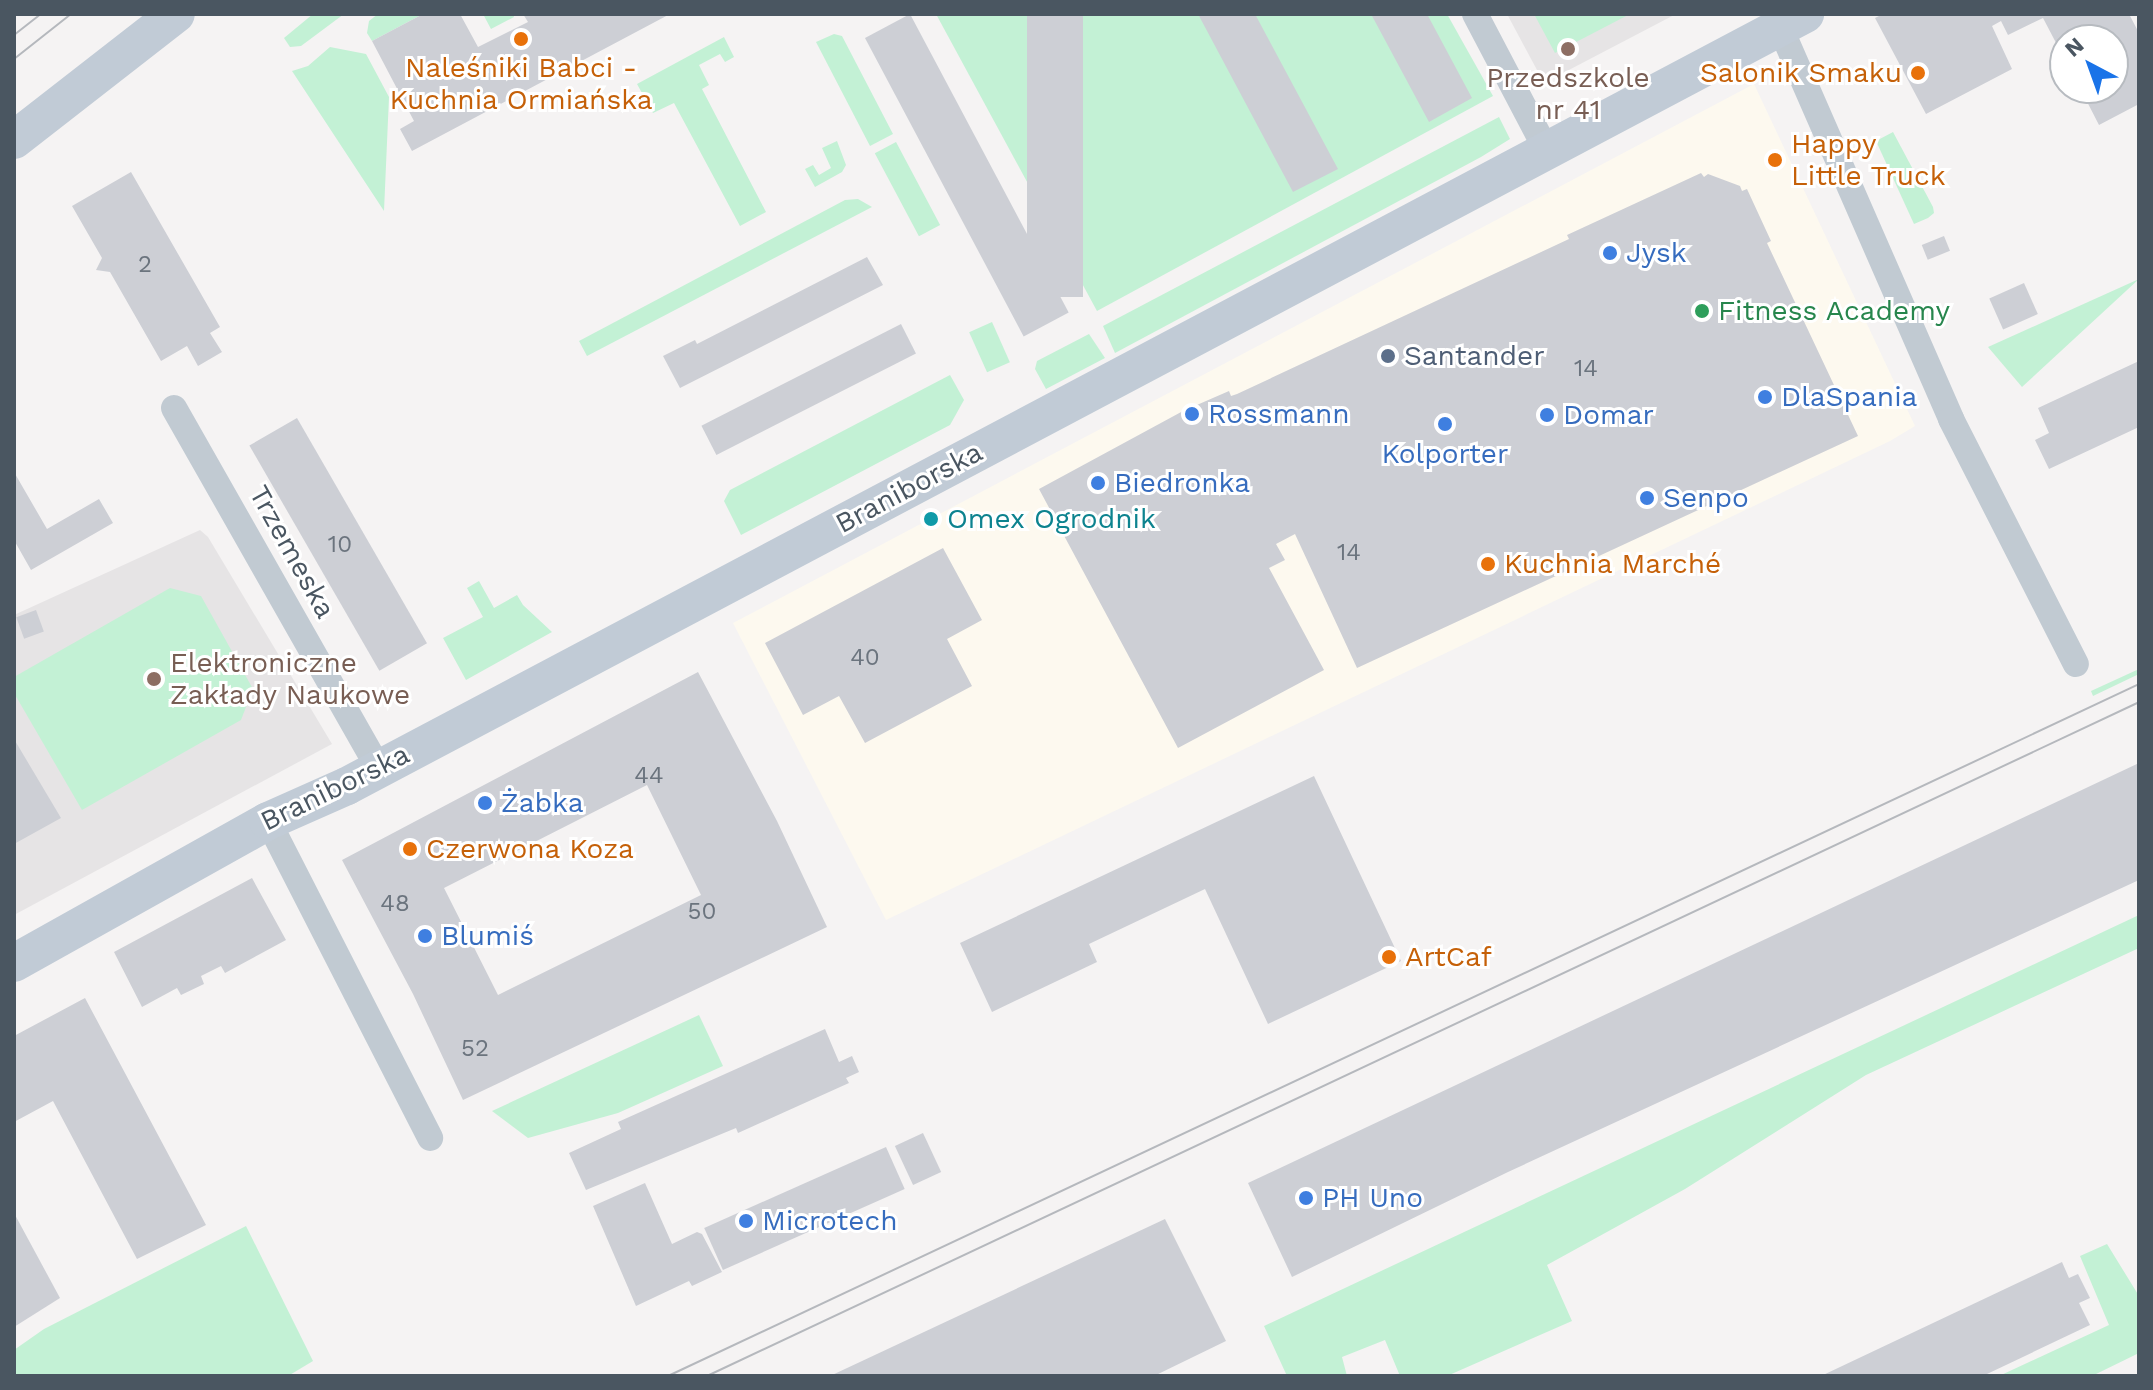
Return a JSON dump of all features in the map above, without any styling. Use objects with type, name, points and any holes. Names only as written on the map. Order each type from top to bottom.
[{"type":"street","points":[[14,140],[176,14]]},
{"type":"street","points":[[1475,14],[1547,151]]},
{"type":"street","points":[[1793,21],[1951,419],[2076,664]]},
{"type":"street","name":"Braniborska","points":[[14,963],[268,821],[379,769],[1793,21]]},
{"type":"street","name":"Trzemeska","points":[[174,408],[379,769]]},
{"type":"street","points":[[268,821],[430,1138]]},
{"type":"shaded area","name":"Przedszkole nr 41","points":[[1507,14],[1676,14],[1544,83]]},
{"type":"shaded area","points":[[1754,84],[1915,426],[1890,441],[886,920],[733,623]]},
{"type":"shaded area","name":"Elektroniczne Zakłady Naukowe","points":[[200,530],[208,537],[332,744],[14,915],[14,615]]},
{"type":"green space","points":[[313,14],[344,14],[301,46],[290,47],[284,38]]},
{"type":"green space","points":[[378,14],[423,14],[372,41],[367,33],[369,21]]},
{"type":"green space","points":[[483,14],[513,14],[514,17],[491,29]]},
{"type":"green space","points":[[936,14],[1447,14],[1493,96],[1097,311]]},
{"type":"green space","points":[[1534,14],[1630,14],[1555,53]]},
{"type":"green space","points":[[834,34],[842,36],[893,134],[870,146],[816,42]]},
{"type":"green space","points":[[724,37],[734,57],[725,62],[720,54],[699,65],[709,85],[702,89],[766,212],[740,226],[674,103],[653,113],[637,84]]},
{"type":"green space","points":[[330,47],[366,54],[389,97],[384,211],[292,71],[308,66]]},
{"type":"green space","points":[[1499,117],[1510,139],[1481,157],[1115,353],[1103,326]]},
{"type":"green space","points":[[1893,132],[1933,207],[1934,213],[1914,224],[1876,141]]},
{"type":"green space","points":[[837,141],[846,165],[842,172],[815,187],[805,169],[813,165],[819,175],[831,168],[822,148]]},
{"type":"green space","points":[[896,142],[940,225],[919,236],[875,153]]},
{"type":"green space","points":[[858,199],[872,207],[587,356],[579,341],[845,200]]},
{"type":"green space","points":[[2139,279],[2022,387],[1988,347]]},
{"type":"green space","points":[[992,322],[1010,362],[987,372],[969,332]]},
{"type":"green space","points":[[1089,334],[1105,358],[1046,389],[1035,369],[1037,361]]},
{"type":"green space","points":[[950,375],[964,400],[950,425],[741,535],[724,501],[730,490]]},
{"type":"green space","points":[[479,581],[494,608],[517,595],[523,605],[552,632],[466,680],[443,638],[483,617],[467,588]]},
{"type":"green space","points":[[170,588],[201,596],[253,689],[241,720],[82,810],[14,693],[14,677]]},
{"type":"green space","points":[[2139,669],[2139,674],[2093,696],[2091,691]]},
{"type":"green space","points":[[2139,915],[2139,948],[1866,1075],[1685,1189],[1547,1265],[1572,1321],[1447,1376],[1400,1376],[1385,1340],[1342,1357],[1347,1376],[1287,1376],[1264,1326]]},
{"type":"green space","points":[[699,1015],[723,1066],[618,1113],[528,1138],[492,1111]]},
{"type":"green space","points":[[246,1226],[313,1361],[288,1376],[14,1376],[14,1350],[44,1329]]},
{"type":"green space","points":[[2107,1244],[2139,1296],[2139,1353],[2092,1376],[1999,1376],[2109,1325],[2080,1256]]},
{"type":"building","points":[[423,14],[460,14],[478,47],[528,22],[523,14],[670,14],[412,151],[400,129],[414,121],[372,41]]},
{"type":"building","points":[[910,14],[1069,312],[1024,336],[865,38]]},
{"type":"building","points":[[1027,14],[1083,14],[1083,297],[1027,297]]},
{"type":"building","points":[[1198,14],[1255,14],[1338,169],[1293,192]]},
{"type":"building","points":[[1371,14],[1427,14],[1472,98],[1429,122]]},
{"type":"building","points":[[1883,14],[2129,14],[2139,33],[2139,104],[2099,125],[2088,104],[2129,104],[2129,24],[2049,24],[2049,29],[2043,18],[2008,35],[2001,21],[1992,26],[2012,69],[1926,114],[1875,18]]},
{"type":"building","points":[[131,172],[220,327],[210,333],[222,352],[198,366],[187,346],[161,361],[110,272],[96,270],[102,258],[72,206]]},
{"type":"building","name":"Domar","points":[[1701,173],[1704,177],[1708,174],[1740,186],[1742,191],[1747,189],[1771,241],[1767,243],[1858,436],[1357,668],[1295,534],[1276,544],[1285,560],[1269,568],[1324,670],[1178,748],[1039,489],[1183,411],[1229,391],[1231,396],[1237,394],[1569,239],[1567,235]]},
{"type":"building","points":[[1944,236],[1950,251],[1928,260],[1922,245]]},
{"type":"building","points":[[867,257],[883,285],[680,388],[663,356],[695,340],[697,344]]},
{"type":"building","points":[[2024,283],[2038,314],[2003,330],[1989,298]]},
{"type":"building","points":[[901,324],[916,353],[716,455],[701,426]]},
{"type":"building","points":[[2139,361],[2139,427],[2049,469],[2035,440],[2049,433],[2038,408]]},
{"type":"building","points":[[297,418],[427,643],[379,671],[249,446]]},
{"type":"building","points":[[14,472],[47,529],[99,499],[113,523],[31,570],[14,540]]},
{"type":"building","points":[[943,548],[982,620],[947,639],[972,686],[865,743],[839,696],[803,715],[765,643]]},
{"type":"building","points":[[36,610],[44,632],[24,639],[16,617]]},
{"type":"building","points":[[698,672],[777,821],[827,927],[463,1100],[413,994],[342,860]],"holes":[[[647,785],[701,895],[498,995],[444,888]]]},
{"type":"building","points":[[14,739],[61,818],[14,844]]},
{"type":"building","points":[[2139,763],[2139,880],[1508,1172],[1292,1277],[1248,1183]]},
{"type":"building","points":[[1314,776],[1401,961],[1268,1024],[1205,889],[1089,944],[1097,962],[992,1012],[960,943]]},
{"type":"building","points":[[252,878],[286,940],[225,973],[221,966],[201,976],[204,984],[181,995],[177,988],[142,1007],[114,952]]},
{"type":"building","points":[[85,998],[206,1225],[137,1259],[53,1101],[14,1122],[14,1036]]},
{"type":"building","points":[[825,1029],[839,1062],[852,1056],[859,1072],[846,1078],[849,1083],[738,1133],[736,1128],[586,1190],[569,1153],[621,1129],[618,1122]]},
{"type":"building","points":[[923,1133],[941,1172],[913,1185],[895,1146]]},
{"type":"building","points":[[886,1147],[905,1189],[723,1270],[704,1228]]},
{"type":"building","points":[[645,1183],[672,1244],[697,1232],[702,1234],[722,1272],[692,1286],[689,1281],[636,1306],[593,1206]]},
{"type":"building","points":[[14,1213],[60,1298],[14,1327]]},
{"type":"building","points":[[1165,1219],[1226,1341],[1154,1376],[830,1376]]},
{"type":"building","points":[[2062,1262],[2069,1278],[2078,1274],[2090,1298],[2079,1303],[2090,1325],[1987,1374],[1821,1376]]},
{"type":"tram line","points":[[14,35],[41,14]]},
{"type":"tram line","points":[[14,59],[71,14]]},
{"type":"tram line","points":[[668,1376],[2139,684]]},
{"type":"tram line","points":[[707,1376],[2139,702]]},
{"type":"place","name":"Naleśniki Babci - Kuchnia Ormiańska","points":[[521,39]]},
{"type":"place","name":"Przedszkole nr 41","points":[[1568,49]]},
{"type":"place","name":"Salonik Smaku","points":[[1918,73]]},
{"type":"place","name":"Happy Little Truck","points":[[1775,160]]},
{"type":"place","name":"Jysk","points":[[1610,253]]},
{"type":"place","name":"Fitness Academy","points":[[1702,311]]},
{"type":"place","name":"Santander","points":[[1388,356]]},
{"type":"place","name":"DlaSpania","points":[[1765,397]]},
{"type":"place","name":"Rossmann","points":[[1192,414]]},
{"type":"place","name":"Domar","points":[[1547,415]]},
{"type":"place","name":"Kolporter","points":[[1445,424]]},
{"type":"place","name":"Biedronka","points":[[1098,483]]},
{"type":"place","name":"Senpo","points":[[1647,498]]},
{"type":"place","name":"Omex Ogrodnik","points":[[931,519]]},
{"type":"place","name":"Kuchnia Marché","points":[[1488,564]]},
{"type":"place","name":"Elektroniczne Zakłady Naukowe","points":[[154,679]]},
{"type":"place","name":"Żabka","points":[[485,803]]},
{"type":"place","name":"Czerwona Koza","points":[[410,849]]},
{"type":"place","name":"Blumiś","points":[[425,936]]},
{"type":"place","name":"ArtCaf","points":[[1389,957]]},
{"type":"place","name":"PH Uno","points":[[1306,1198]]},
{"type":"place","name":"Microtech","points":[[746,1221]]}]
